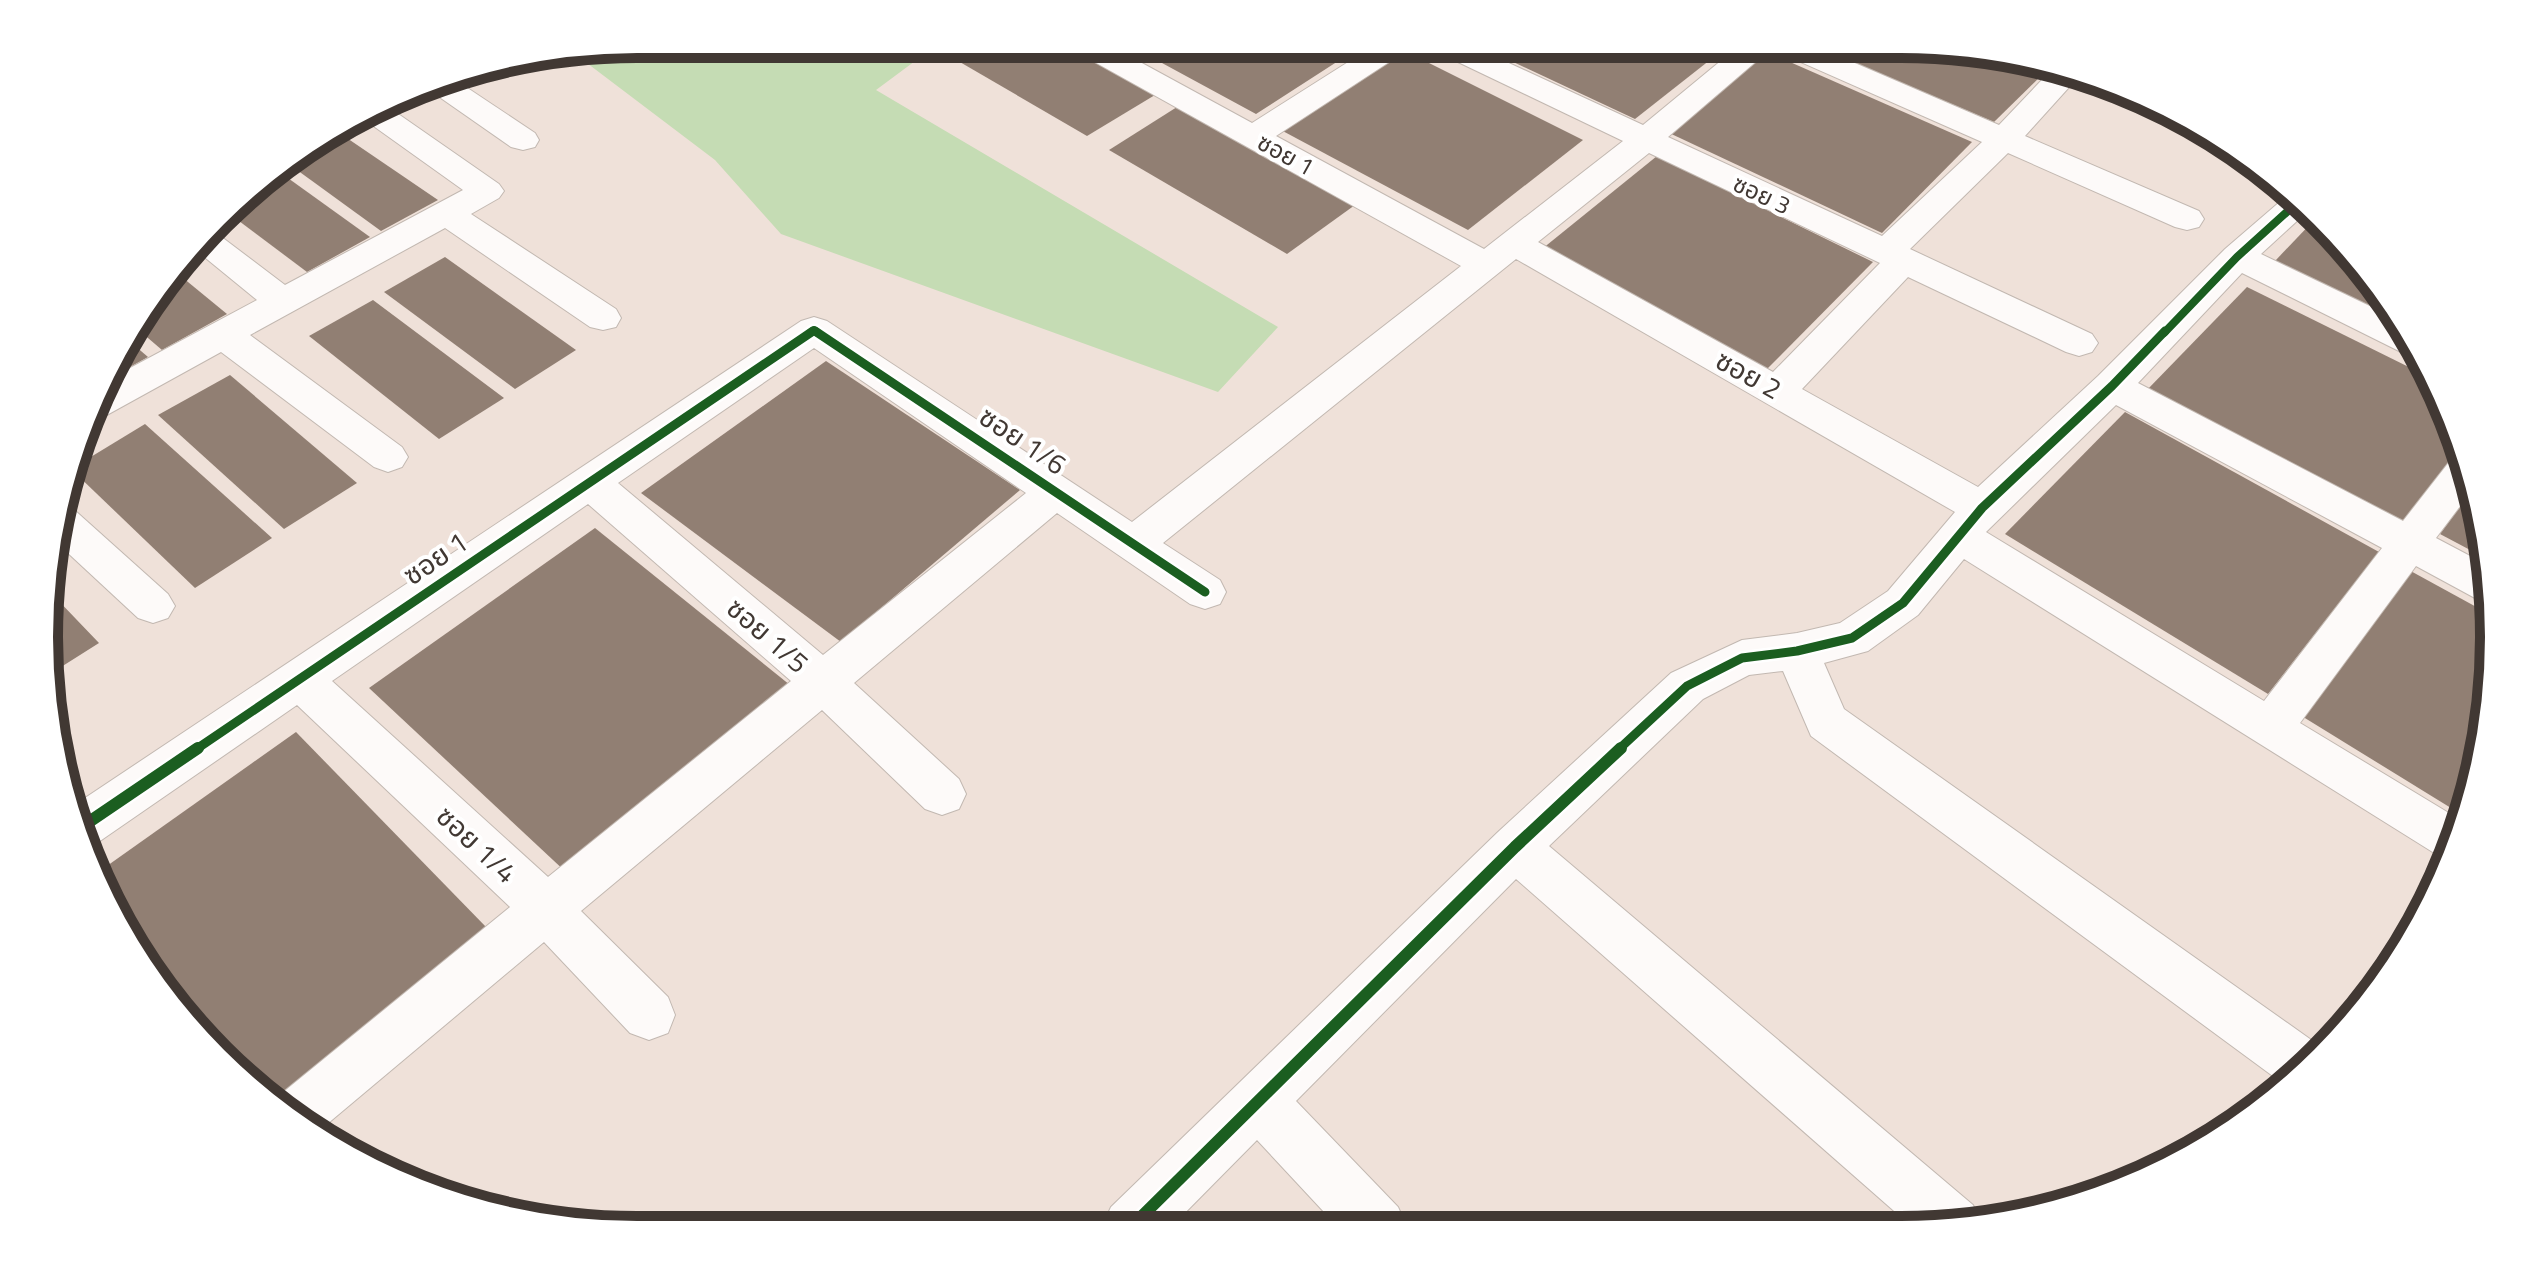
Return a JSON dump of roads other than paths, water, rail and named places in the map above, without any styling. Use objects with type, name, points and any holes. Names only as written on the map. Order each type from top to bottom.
[{"type":"street","name":"ซอย 1","points":[[1110,58],[1254,136],[1500,254]]},
{"type":"street","points":[[1254,136],[1375,58]]},
{"type":"street","name":"ซอย 3","points":[[1474,58],[2079,343]]},
{"type":"street","points":[[1134,543],[1646,139],[1743,58]]},
{"type":"street","points":[[1817,58],[2187,219]]},
{"type":"street","points":[[1778,390],[1895,256],[2059,80]]},
{"type":"street","points":[[449,90],[523,140]]},
{"type":"street","points":[[111,395],[487,191],[383,118]]},
{"type":"street","points":[[1142,1216],[1515,847],[1687,686],[1742,658],[1797,651],[1852,638],[1903,603],[1970,522],[2112,386],[2237,257],[2290,209]]},
{"type":"street","points":[[446,213],[603,318]]},
{"type":"street","points":[[211,245],[283,302]]},
{"type":"street","name":"ซอย 2","points":[[1500,254],[1778,390],[2270,728],[2444,836]]},
{"type":"street","points":[[2237,257],[2393,333]]},
{"type":"street","name":"ซอย 1","points":[[89,822],[814,330]]},
{"type":"street","name":"ซอย 1/6","points":[[814,330],[1205,592]]},
{"type":"street","points":[[223,334],[388,457]]},
{"type":"street","points":[[2112,386],[2477,579]]},
{"type":"street","points":[[2270,728],[2458,479]]},
{"type":"street","name":"ซอย 1/5","points":[[590,482],[823,682],[942,794]]},
{"type":"street","points":[[302,1109],[1056,491]]},
{"type":"street","points":[[68,529],[153,606]]},
{"type":"street","points":[[1797,651],[1827,722],[2295,1060]]},
{"type":"street","name":"ซอย 1/4","points":[[300,679],[546,909],[649,1015]]},
{"type":"street","points":[[1515,847],[1941,1215]]},
{"type":"street","points":[[1258,1101],[1368,1216]]}]
